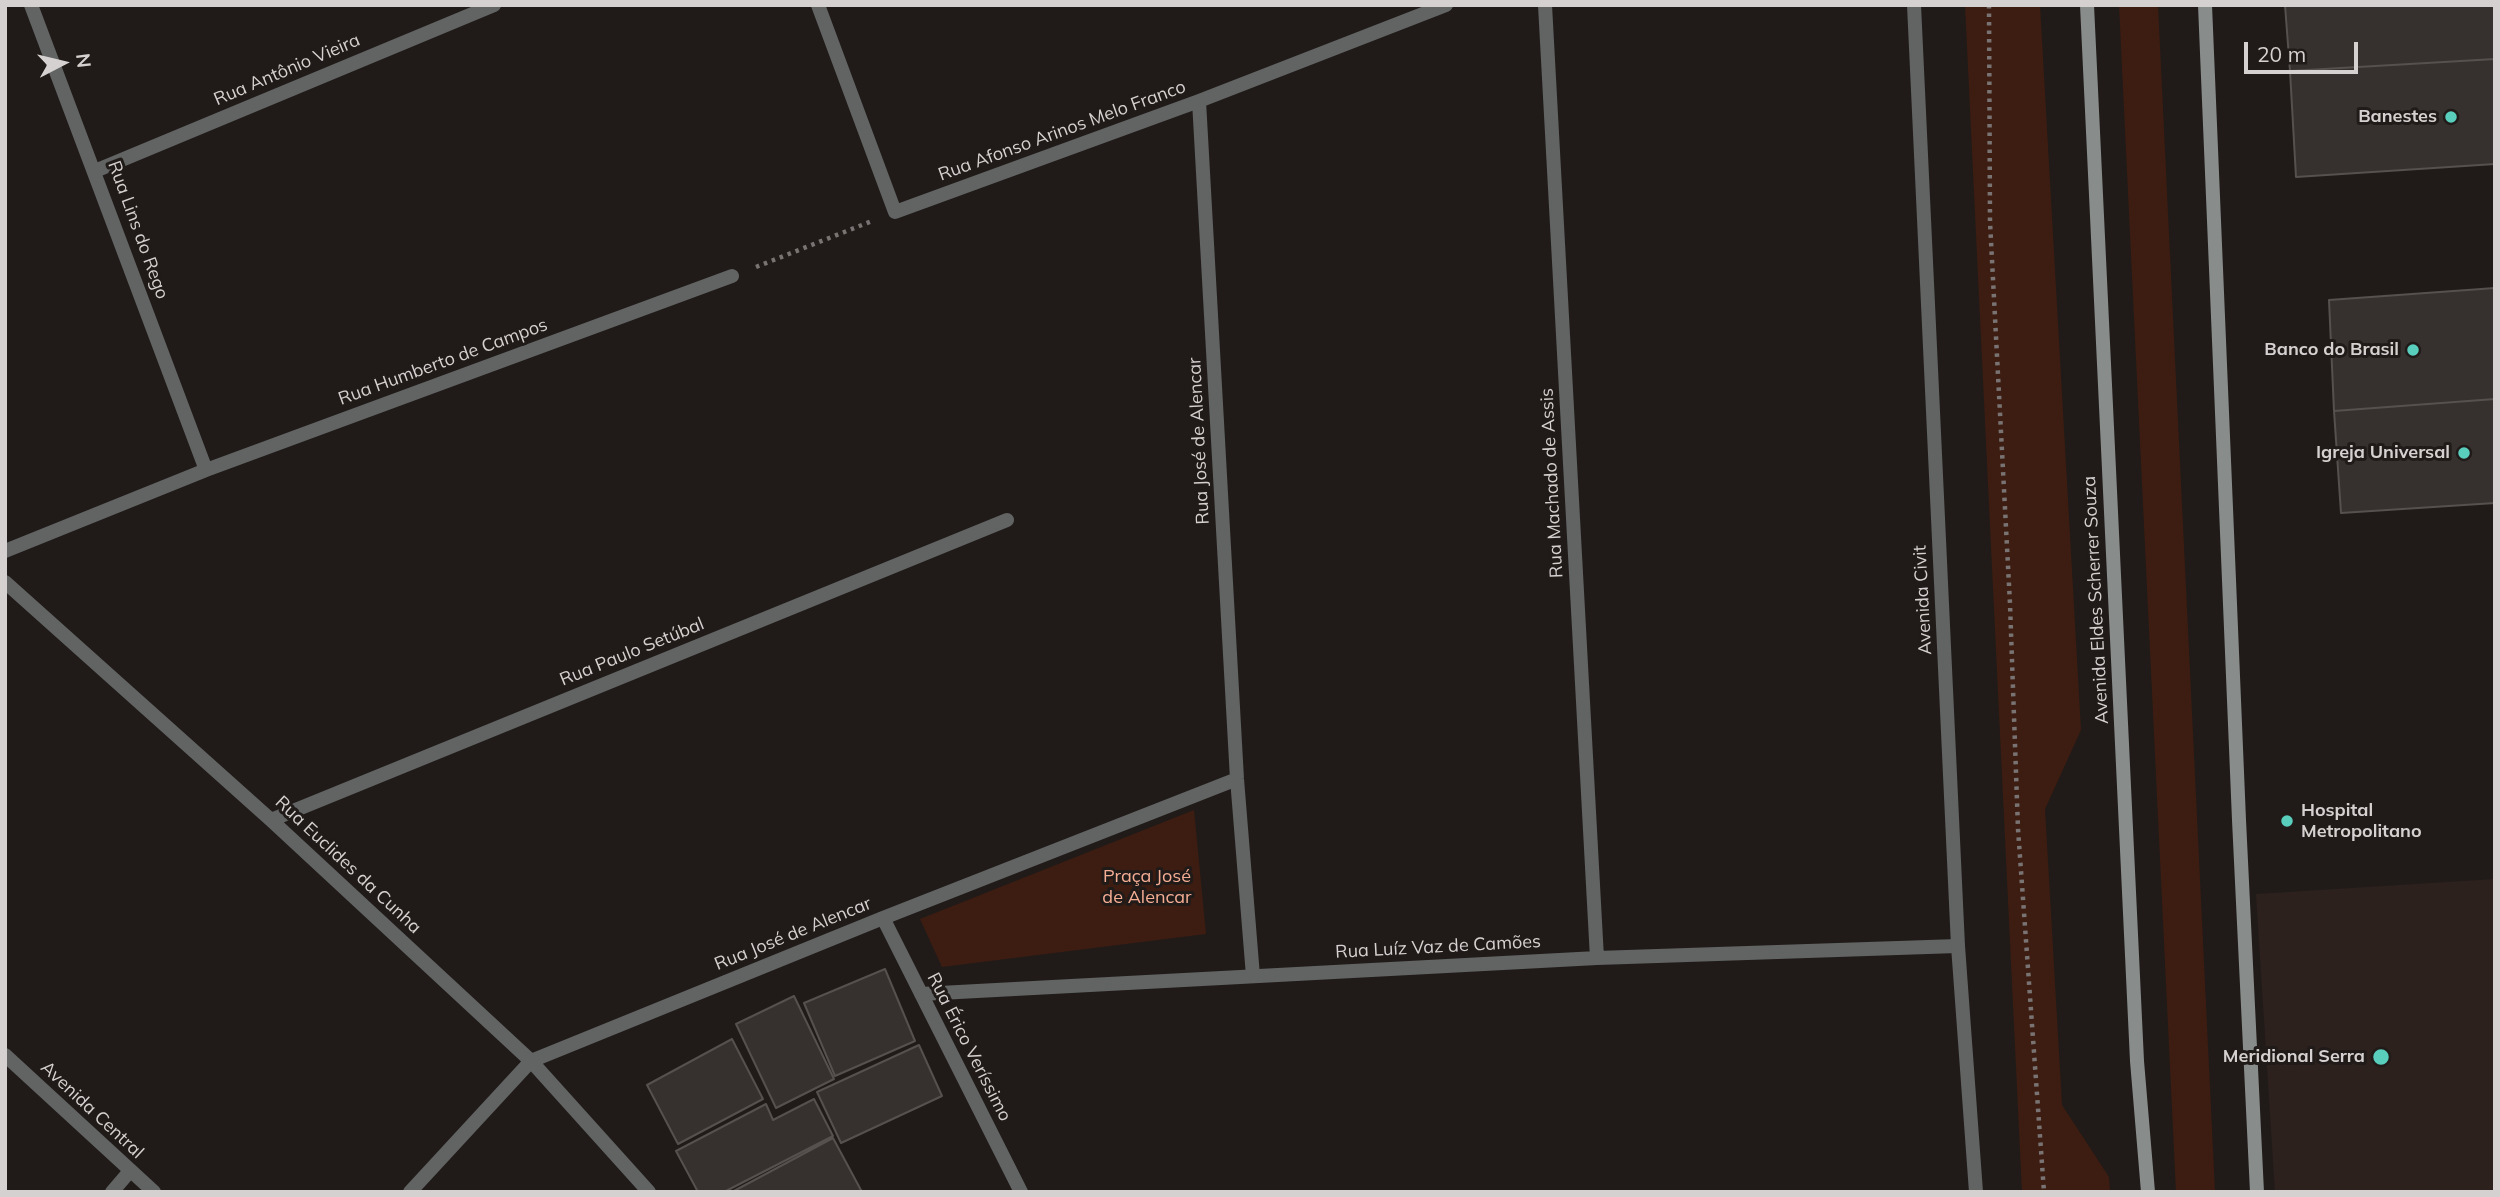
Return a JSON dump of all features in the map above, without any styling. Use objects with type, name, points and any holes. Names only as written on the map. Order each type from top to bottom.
[{"type":"main road","name":"Avenida Eldes Scherrer Souza","points":[[2087,5],[2137,1061],[2148,1192]]},
{"type":"main road","points":[[2205,5],[2257,1192]]},
{"type":"street","name":"Rua Lins do Rego","points":[[31,5],[206,470]]},
{"type":"street","name":"Rua Antônio Vieira","points":[[95,171],[494,5]]},
{"type":"street","points":[[818,5],[895,212]]},
{"type":"street","name":"Rua Afonso Arinos Melo Franco","points":[[895,212],[1199,101],[1446,5]]},
{"type":"street","name":"Rua Machado de Assis","points":[[1545,5],[1597,958]]},
{"type":"street","name":"Avenida Civit","points":[[1914,5],[1958,946],[1976,1192]]},
{"type":"street","name":"Rua José de Alencar","points":[[1199,101],[1237,779],[1253,975]]},
{"type":"street","name":"Rua Humberto de Campos","points":[[5,551],[206,470],[732,276]]},
{"type":"street","name":"Rua Paulo Setúbal","points":[[271,820],[1007,520]]},
{"type":"street","name":"Rua Euclides da Cunha","points":[[5,582],[271,820],[531,1061],[649,1192]]},
{"type":"street","name":"Rua José de Alencar","points":[[410,1192],[531,1061],[883,918],[1237,779]]},
{"type":"street","name":"Rua Érico Veríssimo","points":[[883,918],[1021,1192]]},
{"type":"street","name":"Rua Luíz Vaz de Camões","points":[[921,994],[1597,958],[1958,946]]},
{"type":"street","name":"Avenida Central","points":[[5,1055],[154,1192]]},
{"type":"street","points":[[112,1192],[130,1171]]},
{"type":"path","points":[[1989,5],[1990,222],[2010,604],[2018,829],[2044,1192]]},
{"type":"path","points":[[732,276],[895,212]]},
{"type":"shaded area","name":"Meridional Serra","points":[[2495,879],[2495,1192],[2275,1192],[2256,894]]},
{"type":"green space","points":[[1965,5],[2040,5],[2081,730],[2045,809],[2062,1105],[2109,1177],[2110,1192],[2022,1192]]},
{"type":"green space","points":[[2119,5],[2158,5],[2215,1192],[2176,1192]]},
{"type":"green space","name":"Praça José de Alencar","points":[[1194,810],[1206,934],[942,967],[920,919]]},
{"type":"building","points":[[2285,5],[2495,5],[2495,59],[2290,71]]},
{"type":"building","points":[[2495,59],[2495,164],[2296,177],[2290,71]]},
{"type":"building","name":"Banco do Brasil","points":[[2495,288],[2495,399],[2334,411],[2329,300]]},
{"type":"building","points":[[2495,399],[2495,503],[2341,513],[2334,411]]},
{"type":"building","points":[[885,969],[915,1041],[835,1076],[804,1003]]},
{"type":"building","points":[[794,996],[834,1079],[776,1108],[736,1024]]},
{"type":"building","points":[[732,1039],[763,1099],[678,1144],[647,1085]]},
{"type":"building","points":[[919,1045],[942,1096],[841,1143],[817,1092]]},
{"type":"building","points":[[814,1099],[833,1136],[724,1192],[698,1192],[676,1151],[766,1104],[773,1120]]},
{"type":"building","points":[[833,1138],[862,1192],[732,1192]]},
{"type":"place","name":"Banestes","points":[[2451,117]]},
{"type":"place","name":"Banco do Brasil","points":[[2413,350]]},
{"type":"place","name":"Igreja Universal","points":[[2464,453]]},
{"type":"place","name":"Hospital Metropolitano","points":[[2287,821]]},
{"type":"place","name":"Meridional Serra","points":[[2381,1057]]}]
